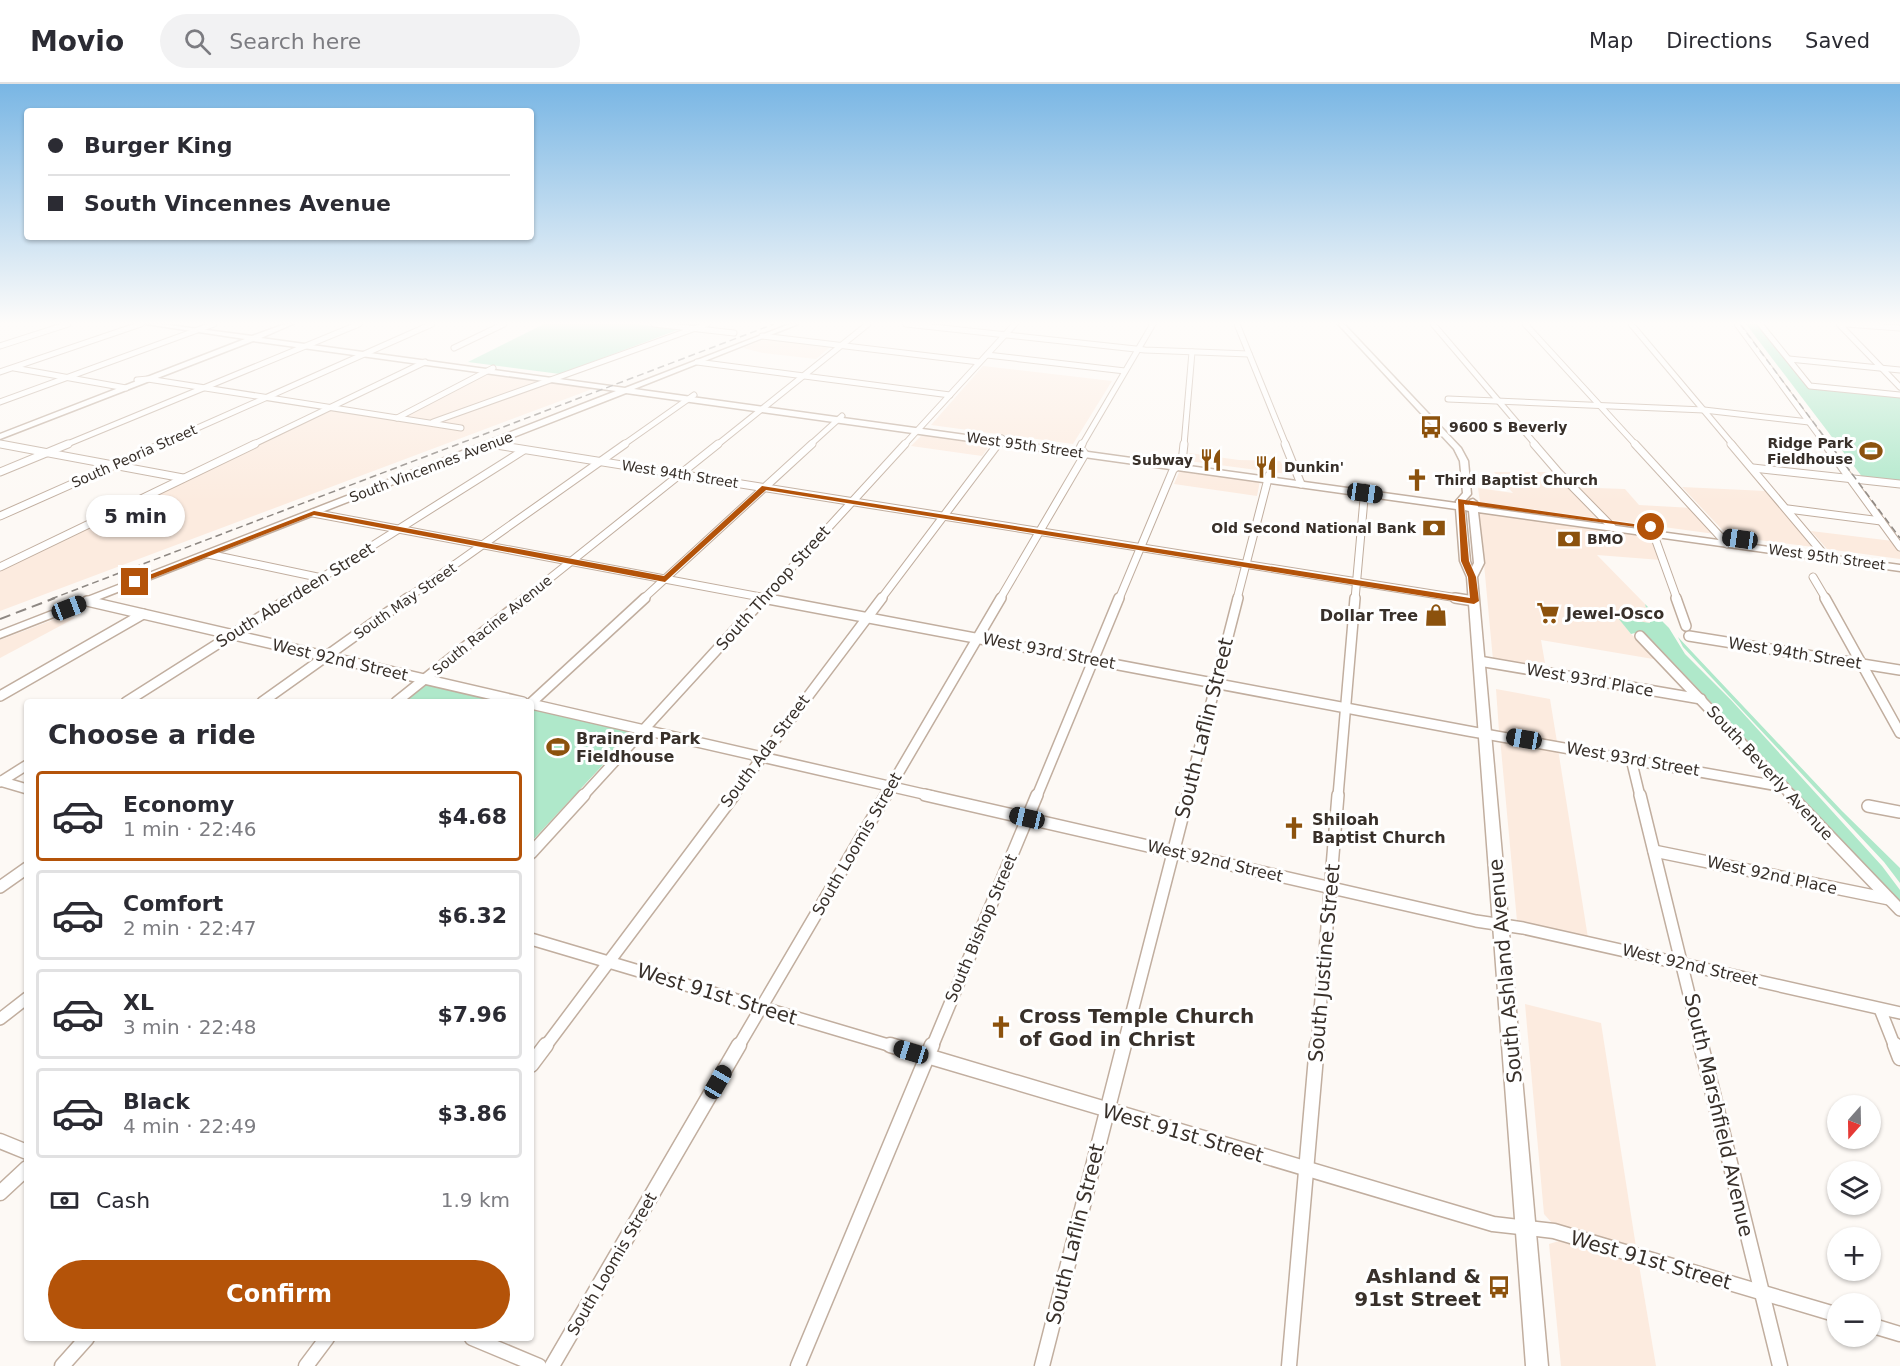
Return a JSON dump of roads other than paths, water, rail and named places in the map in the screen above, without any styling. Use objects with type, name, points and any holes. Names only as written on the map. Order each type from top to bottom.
[{"type":"main road","points":[[0,435],[129,384]]},
{"type":"main road","points":[[124,386],[131,384]]},
{"type":"main road","name":"West 95th Street","points":[[596,384],[1365,490],[1463,500],[1474,505],[1825,554],[1900,561]]},
{"type":"main road","name":"South Vincennes Avenue","points":[[0,635],[644,384]]},
{"type":"main road","name":"South Ashland Avenue","points":[[1397,384],[1457,448],[1464,461],[1465,561],[1472,577],[1537,1366]]},
{"type":"main road","name":"South Ashland Avenue","points":[[1472,577],[1479,563],[1474,505]]},
{"type":"main road","name":"West 95th Street","points":[[1825,554],[1900,568]]},
{"type":"street","points":[[0,402],[49,384]]},
{"type":"street","points":[[110,384],[124,386]]},
{"type":"street","points":[[178,384],[461,428]]},
{"type":"street","points":[[0,472],[214,384]]},
{"type":"street","name":"South Peoria Street","points":[[0,516],[297,384]]},
{"type":"street","points":[[0,567],[380,384]]},
{"type":"street","points":[[397,418],[462,384]]},
{"type":"street","points":[[430,423],[540,384]]},
{"type":"street","name":"South Racine Avenue","points":[[400,699],[794,384]]},
{"type":"street","points":[[864,384],[950,395]]},
{"type":"street","name":"South Throop Street","points":[[534,850],[960,384]]},
{"type":"street","name":"South Loomis Street","points":[[552,1366],[1039,532],[1118,384]]},
{"type":"street","name":"South Bishop Street","points":[[798,1366],[1140,548],[1178,464],[1188,384]]},
{"type":"street","points":[[1261,384],[1301,481]]},
{"type":"street","points":[[1484,384],[1563,478],[1609,524]]},
{"type":"street","points":[[1580,384],[1724,540]]},
{"type":"street","points":[[1682,384],[1825,554]]},
{"type":"street","points":[[1781,384],[1900,547]]},
{"type":"street","points":[[1808,384],[1810,386],[1900,395]]},
{"type":"street","name":"South May Street","points":[[266,699],[692,397]]},
{"type":"street","points":[[1448,399],[1704,410],[1809,422]]},
{"type":"street","points":[[534,700],[840,418]]},
{"type":"street","name":"South Ada Street","points":[[534,1061],[1001,440]]},
{"type":"street","points":[[0,444],[183,478]]},
{"type":"street","name":"West 94th Street","points":[[490,444],[1474,601]]},
{"type":"street","name":"South Aberdeen Street","points":[[131,699],[524,450]]},
{"type":"street","points":[[1753,468],[1900,484]]},
{"type":"street","name":"South Laflin Street","points":[[1042,1366],[1268,477]]},
{"type":"street","name":"South Justine Street","points":[[1289,1366],[1365,490]]},
{"type":"street","points":[[1788,509],[1881,521]]},
{"type":"street","name":"West 93rd Street","points":[[314,513],[1346,708],[1784,787]]},
{"type":"street","points":[[1652,530],[1686,626]]},
{"type":"street","points":[[208,554],[322,578]]},
{"type":"street","points":[[1813,578],[1900,733]]},
{"type":"street","name":"West 92nd Street","points":[[87,601],[510,699]]},
{"type":"street","points":[[0,696],[143,614]]},
{"type":"street","name":"South Beverly Avenue","points":[[1640,636],[1900,910]]},
{"type":"street","name":"West 94th Street","points":[[1689,636],[1900,670]]},
{"type":"street","name":"West 93rd Place","points":[[1479,661],[1701,699]]},
{"type":"street","name":"West 92nd Street","points":[[534,704],[1476,921],[1501,924],[1900,1013]]},
{"type":"street","name":"South Marshfield Avenue","points":[[1631,759],[1780,1366]]},
{"type":"street","points":[[1,781],[24,767]]},
{"type":"street","points":[[1,781],[24,788]]},
{"type":"street","points":[[1868,806],[1900,812]]},
{"type":"street","name":"West 92nd Place","points":[[1654,851],[1889,899]]},
{"type":"street","points":[[0,887],[24,870]]},
{"type":"street","name":"West 91st Street","points":[[534,940],[1493,1224],[1554,1231],[1827,1312]]},
{"type":"street","points":[[0,1019],[24,1000]]},
{"type":"street","points":[[1880,1009],[1900,1058]]},
{"type":"street","points":[[0,1141],[24,1151]]},
{"type":"street","points":[[0,1193],[24,1171]]},
{"type":"street","points":[[1881,1328],[1900,1334]]},
{"type":"street","points":[[62,1366],[84,1341]]},
{"type":"street","points":[[306,1366],[325,1341]]},
{"type":"street","points":[[479,1341],[539,1366]]},
{"type":"railway","points":[[51,599],[617,384]]},
{"type":"railway","points":[[1785,384],[1900,538]]},
{"type":"railway","points":[[0,619],[55,598]]},
{"type":"place","name":"9600 S Beverly","points":[[1431,427]]},
{"type":"place","name":"Ridge Park Fieldhouse","points":[[1871,451]]},
{"type":"place","name":"Subway","points":[[1211,460]]},
{"type":"place","name":"Dunkin'","points":[[1266,467]]},
{"type":"place","name":"Third Baptist Church","points":[[1417,480]]},
{"type":"place","name":"Old Second National Bank","points":[[1434,528]]},
{"type":"place","name":"BMO","points":[[1569,539]]},
{"type":"place","name":"Jewel-Osco","points":[[1548,613]]},
{"type":"place","name":"Dollar Tree","points":[[1436,615]]},
{"type":"place","name":"Brainerd Park Fieldhouse","points":[[558,747]]},
{"type":"place","name":"Shiloah Baptist Church","points":[[1294,828]]},
{"type":"place","name":"Cross Temple Church of God in Christ","points":[[1001,1027]]},
{"type":"place","name":"Ashland & 91st Street","points":[[1499,1287]]}]
